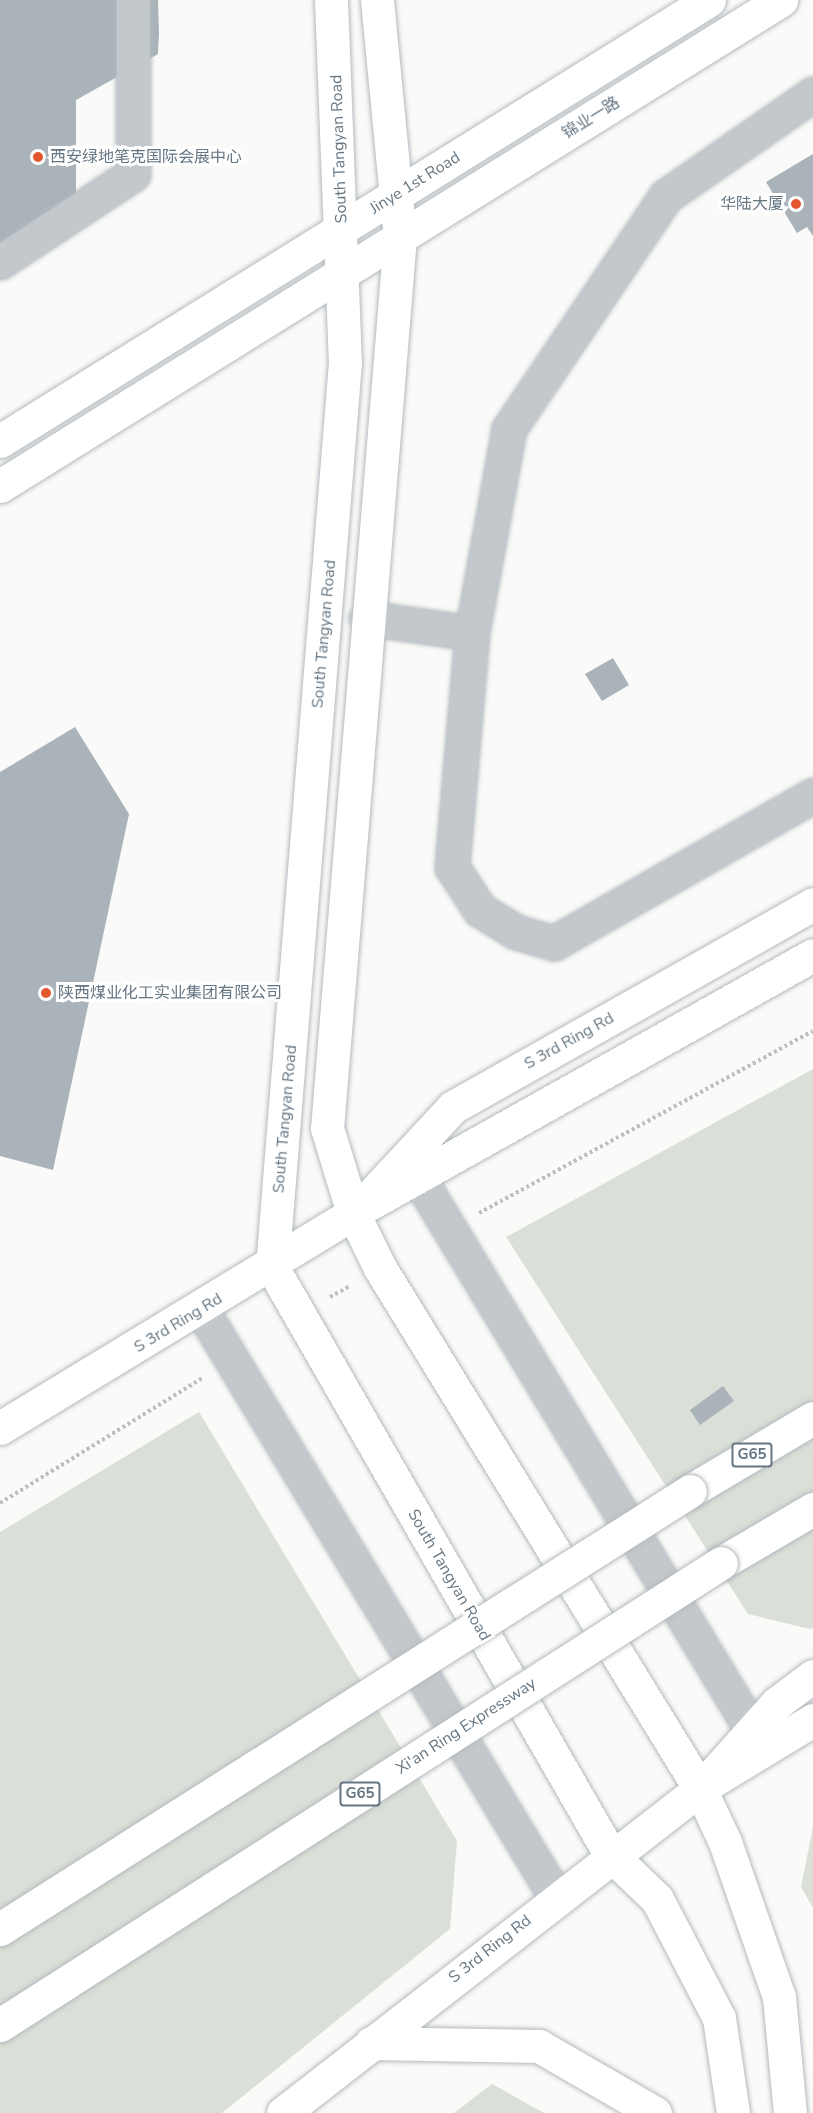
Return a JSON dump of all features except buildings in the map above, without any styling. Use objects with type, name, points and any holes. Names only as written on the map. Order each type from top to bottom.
[{"type":"main road","name":"South Tangyan Road","points":[[331,0],[342,228],[345,362],[272,1267],[610,1854],[657,1899],[719,2018],[733,2113]]},
{"type":"main road","points":[[377,0],[400,237],[366,618],[327,1128],[353,1213],[380,1268],[700,1789],[725,1842],[801,2065],[790,2113]]},
{"type":"main road","name":"Jinye 1st Road","points":[[0,441],[709,0]]},
{"type":"main road","name":"锦业一路","points":[[400,237],[781,0]]},
{"type":"main road","points":[[0,486],[343,269],[400,237]]},
{"type":"main road","name":"S 3rd Ring Rd","points":[[353,1213],[453,1107],[813,904]]},
{"type":"main road","name":"S 3rd Ring Rd","points":[[0,1428],[272,1267],[353,1213],[813,955]]},
{"type":"main road","name":"G65","points":[[0,1929],[813,1418]]},
{"type":"main road","name":"Xi'an Ring Expressway","points":[[0,2025],[813,1509]]},
{"type":"main road","name":"S 3rd Ring Rd","points":[[700,1789],[752,1730],[813,1676]]},
{"type":"main road","name":"S 3rd Ring Rd","points":[[283,2113],[610,1854],[700,1789],[813,1720]]},
{"type":"main road","points":[[371,2043],[539,2046],[655,2113]]},
{"type":"street","points":[[0,262],[133,174],[134,0]]},
{"type":"street","points":[[813,94],[666,196],[509,429],[472,633],[452,867],[480,910],[516,932],[554,943],[813,795]]},
{"type":"street","points":[[366,618],[472,633]]},
{"type":"street","points":[[418,1177],[752,1730]]},
{"type":"street","points":[[201,1309],[556,1897]]},
{"type":"shaded area","points":[[813,1069],[813,1627],[810,1629],[748,1614],[506,1237]]},
{"type":"shaded area","points":[[199,1412],[457,1841],[450,1929],[222,2113],[0,2113],[0,1532]]},
{"type":"shaded area","points":[[813,1827],[813,1908],[801,1887]]},
{"type":"shaded area","points":[[492,2084],[544,2113],[454,2113]]},
{"type":"place","name":"西安绿地笔克国际会展中心","points":[[38,157]]},
{"type":"place","name":"华陆大厦","points":[[796,204]]},
{"type":"place","name":"陕西煤业化工实业集团有限公司","points":[[46,993]]}]
